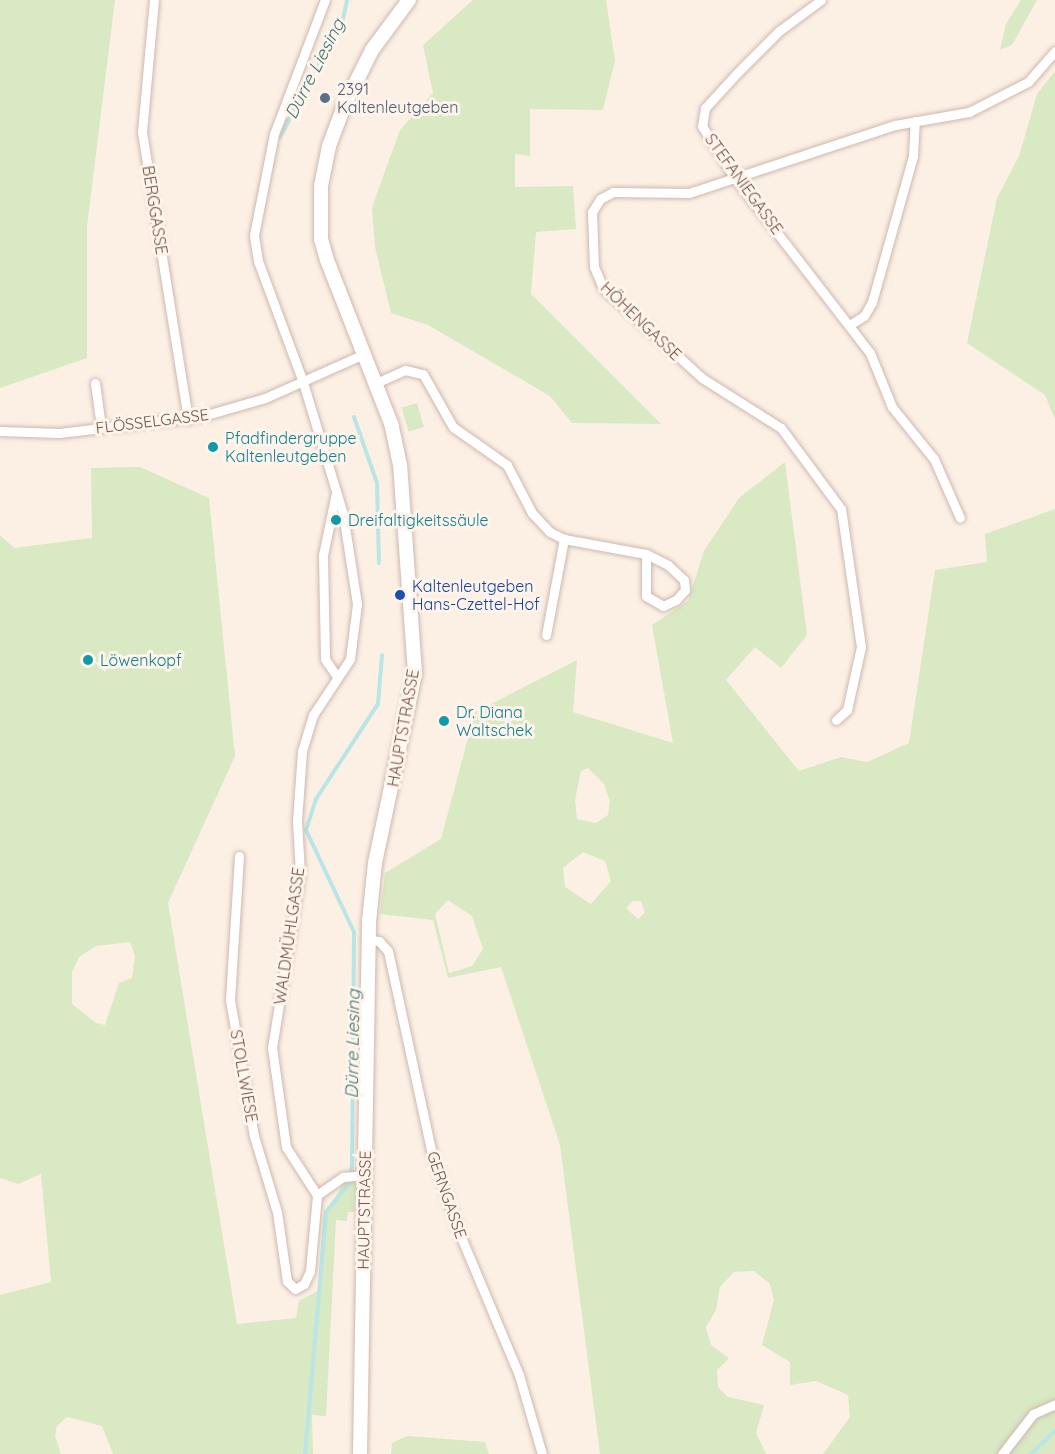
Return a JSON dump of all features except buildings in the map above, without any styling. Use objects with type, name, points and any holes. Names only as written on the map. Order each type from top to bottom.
[{"type":"main road","name":"HAUPTSTRASSE","points":[[360,1454],[361,1175],[368,940],[375,863],[415,673],[400,465],[376,383],[321,239],[321,186],[329,146],[344,106],[372,51],[409,0]]},
{"type":"street","name":"BERGGASSE","points":[[154,0],[142,132],[188,419]]},
{"type":"street","name":"WALDMÜHLGASSE","points":[[317,1195],[286,1147],[272,1048],[300,873],[297,820],[302,751],[313,715],[336,675],[350,659],[354,643],[357,604],[350,552],[336,493],[303,382],[258,261],[254,235],[274,134],[325,0]]},
{"type":"street","name":"STEFANIEGASSE","points":[[821,0],[779,31],[704,112],[704,130],[734,177],[851,324],[870,353],[892,407],[934,459],[960,518]]},
{"type":"street","name":"HÖHENGASSE","points":[[836,720],[847,710],[861,647],[841,509],[781,428],[702,378],[607,292],[595,272],[591,217],[604,196],[618,191],[689,193],[915,122],[969,112],[1037,75],[1055,51]]},
{"type":"street","points":[[851,324],[864,316],[872,302],[914,156],[915,122]]},
{"type":"street","name":"FLÖSSELGASSE","points":[[0,431],[59,433],[188,419],[248,405],[364,354]]},
{"type":"street","points":[[376,383],[405,370],[423,374],[453,427],[507,465],[532,513],[550,532],[564,539],[646,554],[668,565],[684,580],[685,590],[676,600],[663,606],[646,596],[646,554]]},
{"type":"street","points":[[95,383],[101,427]]},
{"type":"street","points":[[336,493],[323,555],[325,659],[336,675]]},
{"type":"street","points":[[546,635],[564,539]]},
{"type":"street","name":"STOLLWIESE","points":[[239,856],[230,1000],[254,1136],[277,1212],[287,1281],[295,1289],[304,1284],[310,1271],[317,1195]]},
{"type":"street","name":"GERNGASSE","points":[[368,940],[379,941],[388,951],[432,1154],[461,1237],[519,1375],[542,1454]]},
{"type":"street","points":[[317,1195],[343,1177],[361,1175]]},
{"type":"street","points":[[1002,1454],[1033,1414],[1055,1404]]},
{"type":"green space","points":[[0,0],[115,0],[87,226],[87,358],[0,388]]},
{"type":"green space","points":[[473,0],[606,0],[615,61],[603,110],[530,109],[530,156],[515,154],[515,187],[573,186],[576,229],[536,232],[531,294],[661,424],[572,423],[550,396],[428,325],[391,313],[375,247],[372,207],[400,130],[433,93],[423,45]]},
{"type":"green space","points":[[1021,0],[1037,0],[1012,45],[1000,50],[1006,24]]},
{"type":"green space","points":[[1055,71],[1055,419],[1045,395],[967,343],[997,198],[1019,156],[1037,94]]},
{"type":"green space","points":[[417,403],[424,427],[409,431],[402,407]]},
{"type":"green space","points":[[785,462],[807,635],[781,668],[755,647],[726,680],[799,771],[841,757],[867,762],[909,743],[935,570],[987,562],[985,534],[1055,509],[1055,1454],[823,1454],[850,1417],[848,1395],[816,1381],[790,1385],[790,1362],[762,1345],[774,1300],[770,1284],[754,1271],[734,1272],[720,1287],[716,1310],[706,1327],[711,1345],[729,1358],[717,1370],[718,1387],[728,1397],[764,1405],[756,1433],[766,1454],[600,1454],[560,1145],[501,967],[448,978],[433,920],[380,914],[385,873],[441,839],[475,712],[577,660],[573,712],[673,743],[652,625],[688,601],[704,551],[739,498]],"holes":[[[588,768],[604,784],[610,802],[608,815],[596,823],[577,819],[575,800],[581,771]],[[583,852],[605,861],[611,881],[591,904],[565,887],[563,868]],[[448,900],[472,916],[483,949],[472,966],[449,973],[435,914]],[[633,901],[641,901],[645,913],[638,919],[626,908]]]},
{"type":"green space","points":[[140,467],[209,498],[235,756],[168,903],[237,1324],[296,1318],[299,1301],[318,1291],[323,1217],[345,1181],[358,1180],[356,1212],[348,1212],[347,1221],[336,1220],[326,1416],[312,1415],[313,1454],[113,1454],[102,1426],[67,1417],[57,1426],[55,1436],[61,1454],[0,1454],[0,1295],[51,1282],[41,1174],[18,1184],[0,1178],[0,535],[14,548],[92,538],[91,468]],"holes":[[[130,942],[135,956],[132,978],[119,983],[105,1025],[96,1023],[72,1004],[72,972],[79,957],[96,946]]]},
{"type":"green space","points":[[407,1436],[485,1442],[489,1454],[391,1454],[392,1443]]},
{"type":"waterway","name":"Dürre Liesing","points":[[280,137],[343,19],[347,0]]},
{"type":"waterway","name":"Dürre Liesing","points":[[354,417],[377,483],[379,563]]},
{"type":"waterway","name":"Dürre Liesing","points":[[305,1454],[326,1212],[349,1184],[352,1166],[354,932],[306,830],[316,799],[378,704],[382,655]]},
{"type":"waterway","points":[[1031,1454],[1055,1431]]},
{"type":"place","name":"2391 Kaltenleutgeben","points":[[325,98]]},
{"type":"place","name":"Pfadfindergruppe Kaltenleutgeben","points":[[213,447]]},
{"type":"place","name":"Dreifaltigkeitssäule","points":[[336,520]]},
{"type":"place","name":"Kaltenleutgeben Hans-Czettel-Hof","points":[[400,595]]},
{"type":"place","name":"Löwenkopf","points":[[88,660]]},
{"type":"place","name":"Dr. Diana Waltschek","points":[[444,721]]}]
